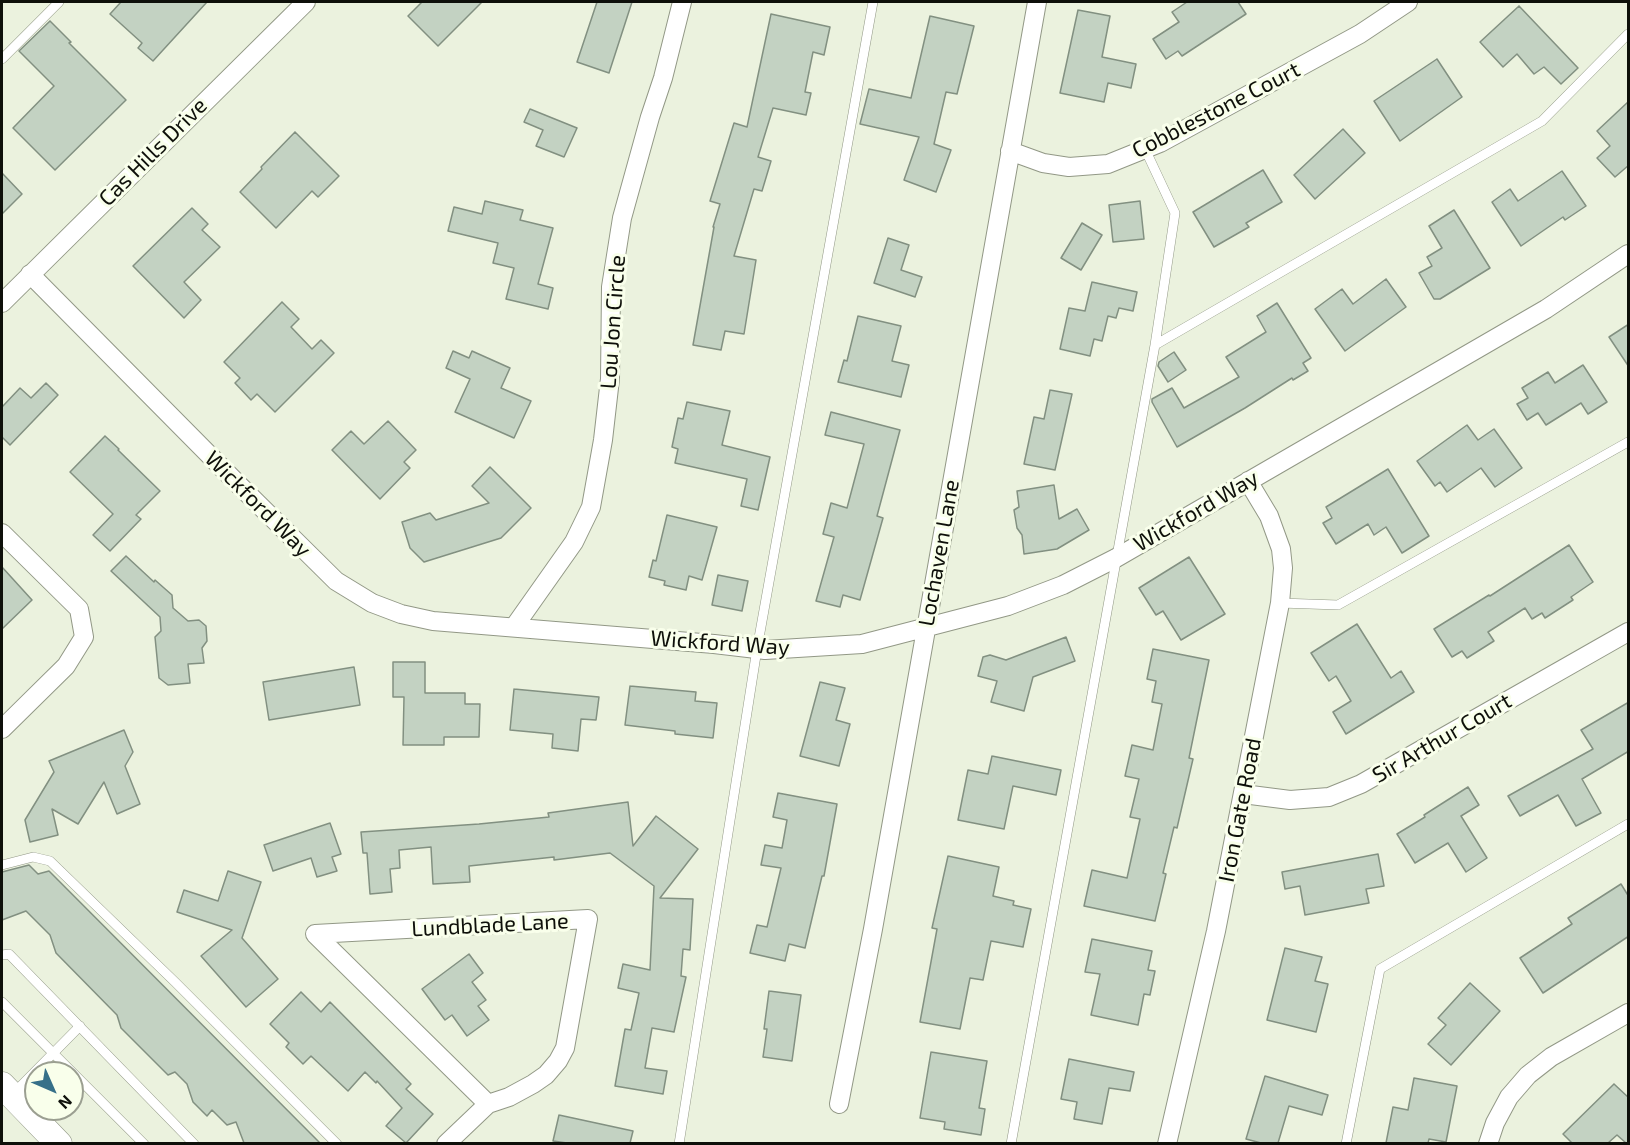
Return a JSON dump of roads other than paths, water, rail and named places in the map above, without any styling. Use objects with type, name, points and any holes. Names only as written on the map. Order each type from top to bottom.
[{"type":"main road","points":[[5,1095],[60,1143]]},
{"type":"street","name":"Cas Hills Drive","points":[[2,303],[306,2]]},
{"type":"street","name":"Lou Jon Circle","points":[[514,627],[574,542],[591,507],[607,410],[610,379],[611,287],[622,219],[663,78],[682,2]]},
{"type":"street","name":"Lochaven Lane","points":[[839,1104],[873,929],[1036,2]]},
{"type":"street","name":"Cobblestone Court","points":[[1010,151],[1043,163],[1069,167],[1108,164],[1160,143],[1360,34],[1408,2]]},
{"type":"street","name":"Wickford Way","points":[[30,274],[336,581],[372,603],[401,614],[433,621],[765,650],[862,644],[1008,606],[1063,585],[1116,558],[1546,309],[1629,254]]},
{"type":"street","name":"Iron Gate Road","points":[[1167,1143],[1216,932],[1280,603],[1283,568],[1281,549],[1269,516],[1248,482]]},
{"type":"street","points":[[2,533],[79,609],[84,637],[66,666],[2,729]]},
{"type":"street","name":"Sir Arthur Court","points":[[1243,794],[1290,800],[1329,797],[1361,784],[1629,632]]},
{"type":"street","name":"Lundblade Lane","points":[[588,919],[565,1048],[558,1061],[546,1075],[533,1084],[509,1097],[488,1104],[315,934],[588,919]]},
{"type":"street","points":[[1488,1143],[1495,1123],[1509,1097],[1528,1075],[1551,1057],[1629,1013]]},
{"type":"street","points":[[446,1143],[488,1104]]},
{"type":"lane","points":[[2,59],[59,2]]},
{"type":"lane","points":[[679,1143],[757,649],[873,2]]},
{"type":"lane","points":[[1155,345],[1542,121],[1629,34]]},
{"type":"lane","points":[[1011,1143],[1155,345],[1175,213],[1145,149]]},
{"type":"lane","points":[[1280,603],[1338,605],[1629,442]]},
{"type":"lane","points":[[1346,1143],[1380,969],[1629,824]]},
{"type":"lane","points":[[2,865],[33,857],[50,861],[337,1143]]},
{"type":"lane","points":[[2,956],[9,954],[194,1143]]},
{"type":"lane","points":[[2,1002],[144,1143]]},
{"type":"lane","points":[[5,1095],[53,1054],[80,1026]]}]
